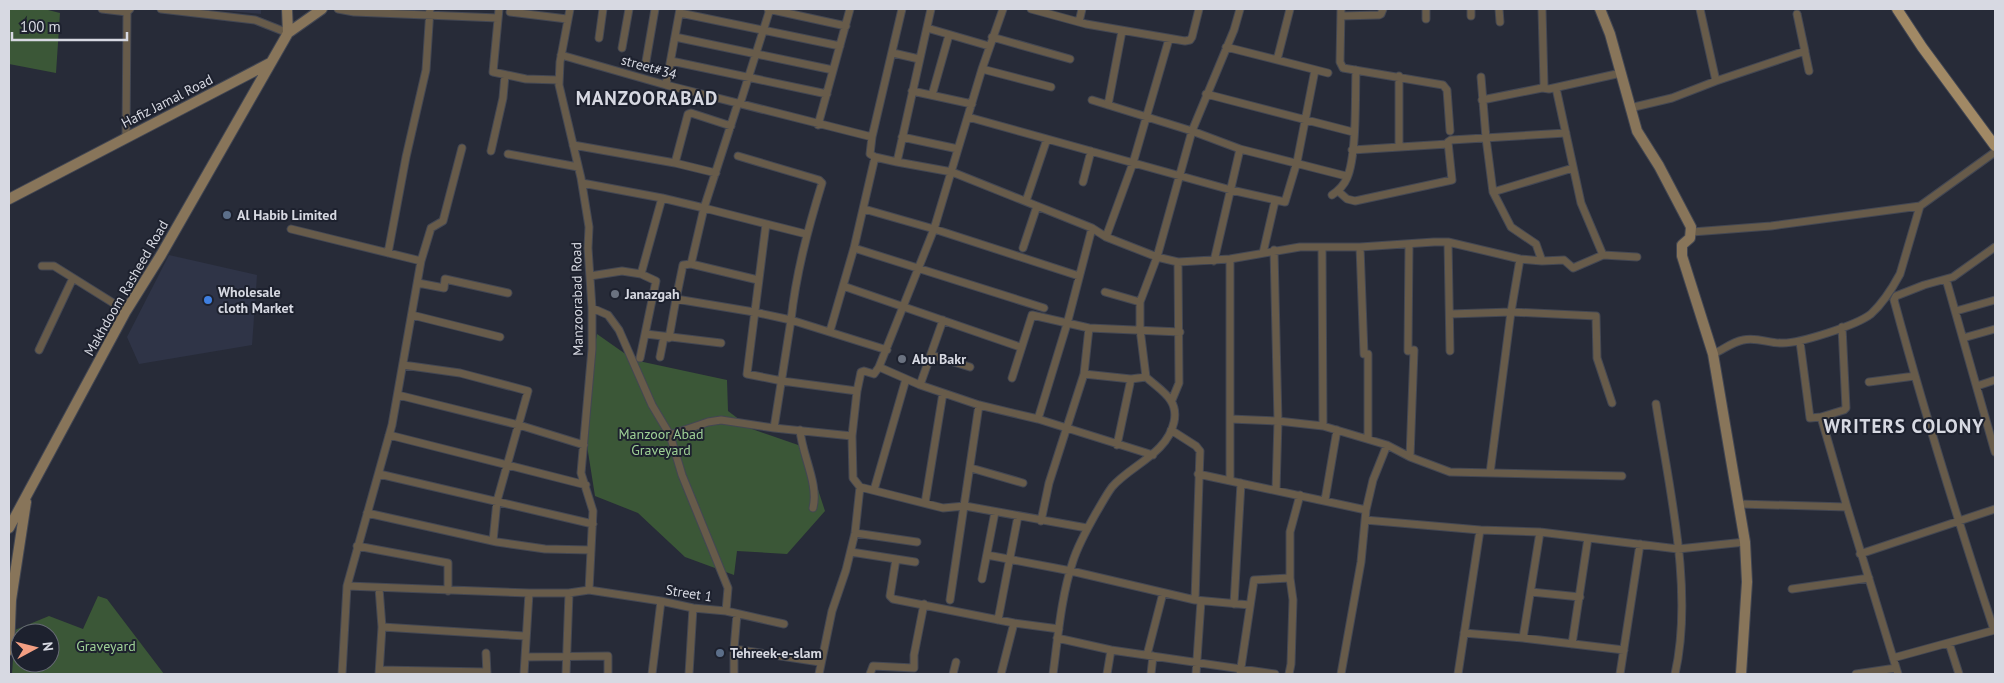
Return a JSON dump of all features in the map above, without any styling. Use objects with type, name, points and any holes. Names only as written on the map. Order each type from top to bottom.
[{"type":"main road","points":[[287,9],[288,33]]},
{"type":"main road","points":[[270,63],[288,33],[322,9]]},
{"type":"main road","points":[[1600,9],[1610,34],[1637,131],[1680,203],[1692,227],[1690,238],[1682,246],[1682,256],[1712,354],[1745,542],[1748,582],[1741,674]]},
{"type":"main road","points":[[1897,9],[1922,47],[1995,146]]},
{"type":"main road","name":"Hafiz Jamal Road","points":[[9,199],[270,63]]},
{"type":"main road","name":"Makhdoom Rasheed Road","points":[[9,528],[126,312],[161,255],[270,63]]},
{"type":"main road","points":[[9,650],[11,600],[27,496]]},
{"type":"street","points":[[102,9],[129,10],[126,138]]},
{"type":"street","points":[[162,9],[255,20],[288,33]]},
{"type":"street","points":[[338,9],[354,12],[430,12],[498,18]]},
{"type":"street","points":[[499,9],[493,72],[526,79],[559,80]]},
{"type":"street","name":"Manzoorabad Road","points":[[570,9],[561,55],[559,80],[582,184],[589,227],[588,248],[592,308],[592,349],[582,473],[593,511],[589,590]]},
{"type":"street","points":[[599,38],[603,9]]},
{"type":"street","points":[[622,48],[629,9]]},
{"type":"street","points":[[645,67],[655,9]]},
{"type":"street","points":[[691,264],[704,208],[764,30],[769,9],[846,26]]},
{"type":"street","points":[[818,125],[850,9]]},
{"type":"street","points":[[902,9],[872,137],[870,151],[875,157],[952,172],[1092,228],[1106,237],[1157,258],[1178,262],[1214,261],[1300,247],[1360,247],[1448,242],[1520,259],[1564,260],[1575,268],[1603,255],[1637,257]]},
{"type":"street","points":[[897,162],[931,9]]},
{"type":"street","points":[[1003,9],[989,46],[934,229],[887,350],[874,374],[861,372],[852,436],[853,478],[860,487],[944,508],[965,506],[1087,528]]},
{"type":"street","points":[[1031,9],[1078,22],[1122,31],[1169,39],[1190,40],[1199,9]]},
{"type":"street","points":[[1078,22],[1082,9]]},
{"type":"street","points":[[1053,674],[1057,638],[1072,563],[1087,528],[1112,488],[1153,455],[1171,430],[1174,422],[1175,408],[1172,400],[1146,377],[1140,329],[1140,302],[1157,258],[1192,130],[1240,9]]},
{"type":"street","points":[[1276,60],[1290,9]]},
{"type":"street","points":[[1382,9],[1379,15],[1341,12],[1341,66],[1346,69],[1399,76],[1443,85],[1446,87],[1450,130]]},
{"type":"street","points":[[1426,9],[1426,19]]},
{"type":"street","points":[[1499,9],[1500,22]]},
{"type":"street","points":[[1542,9],[1544,85],[1542,88]]},
{"type":"street","points":[[1700,9],[1716,81]]},
{"type":"street","points":[[666,85],[680,11],[840,46]]},
{"type":"street","points":[[388,253],[406,157],[426,70],[430,12]]},
{"type":"street","points":[[510,12],[567,19]]},
{"type":"street","points":[[1630,108],[1672,98],[1716,81],[1805,51],[1797,14],[1809,71]]},
{"type":"street","points":[[927,28],[989,46]]},
{"type":"street","points":[[1108,105],[1122,31]]},
{"type":"street","points":[[932,95],[948,34]]},
{"type":"street","points":[[675,36],[833,70]]},
{"type":"street","points":[[992,37],[1070,59]]},
{"type":"street","points":[[1106,237],[1134,163],[1169,39]]},
{"type":"street","points":[[1226,46],[1328,73]]},
{"type":"street","points":[[893,53],[919,58]]},
{"type":"street","name":"street#34","points":[[561,55],[666,85],[818,125],[872,137]]},
{"type":"street","points":[[671,61],[827,94]]},
{"type":"street","points":[[982,69],[1051,87]]},
{"type":"street","points":[[968,117],[1179,174],[1231,190],[1282,202],[1286,201],[1297,162],[1315,70]]},
{"type":"street","points":[[1356,70],[1352,150],[1347,177],[1335,193],[1355,201],[1451,180],[1453,178],[1448,144]]},
{"type":"street","points":[[1482,100],[1542,88],[1556,88],[1621,73]]},
{"type":"street","points":[[491,151],[503,98],[505,74]]},
{"type":"street","points":[[1399,76],[1399,147]]},
{"type":"street","points":[[1480,77],[1493,192],[1511,227],[1536,244],[1542,261]]},
{"type":"street","points":[[1556,88],[1585,216],[1603,255]]},
{"type":"street","points":[[912,91],[972,104]]},
{"type":"street","points":[[1206,94],[1354,132]]},
{"type":"street","points":[[1092,100],[1146,118],[1192,130],[1240,148],[1346,176]]},
{"type":"street","points":[[675,163],[689,113],[731,126]]},
{"type":"street","points":[[1352,150],[1448,144],[1451,140],[1566,134]]},
{"type":"street","points":[[902,137],[958,149]]},
{"type":"street","points":[[1026,201],[1047,139]]},
{"type":"street","points":[[573,145],[675,163],[716,173]]},
{"type":"street","points":[[342,674],[347,586],[390,435],[421,261],[431,228],[443,221],[462,148]]},
{"type":"street","points":[[1214,261],[1240,148]]},
{"type":"street","points":[[1082,182],[1091,151]]},
{"type":"street","points":[[1692,232],[1771,226],[1920,206],[1995,152]]},
{"type":"street","points":[[508,154],[578,167]]},
{"type":"street","points":[[738,156],[821,181],[806,234],[795,288],[774,428]]},
{"type":"street","points":[[830,331],[854,248],[875,157]]},
{"type":"street","points":[[1493,192],[1574,168]]},
{"type":"street","points":[[582,184],[662,198],[806,234]]},
{"type":"street","points":[[641,274],[662,198]]},
{"type":"street","points":[[1263,252],[1275,201]]},
{"type":"street","points":[[1023,248],[1037,206]]},
{"type":"street","points":[[1712,354],[1745,339],[1781,344],[1800,342],[1859,321],[1872,313],[1896,283],[1920,206]]},
{"type":"street","points":[[864,209],[934,229],[1080,276]]},
{"type":"street","points":[[766,224],[747,374],[782,382],[857,391]]},
{"type":"street","points":[[1038,420],[1067,324],[1092,228]]},
{"type":"street","points":[[291,229],[421,261]]},
{"type":"street","points":[[1448,242],[1450,352]]},
{"type":"street","points":[[1409,244],[1408,351],[1414,350],[1410,457]]},
{"type":"street","points":[[1322,247],[1323,426]]},
{"type":"street","points":[[1360,247],[1364,354],[1368,354],[1368,440]]},
{"type":"street","points":[[1893,658],[1995,630],[1958,521],[1915,376],[1894,297],[1924,284],[1953,277],[1995,247]]},
{"type":"street","points":[[854,248],[1044,308]]},
{"type":"street","points":[[1274,250],[1278,421],[1276,490]]},
{"type":"street","points":[[1230,259],[1230,480]]},
{"type":"street","points":[[1490,473],[1511,312],[1520,259]]},
{"type":"street","points":[[1172,400],[1179,382],[1178,262]]},
{"type":"street","points":[[660,357],[683,265],[691,264],[758,280]]},
{"type":"street","points":[[42,266],[54,266],[126,312]]},
{"type":"street","points":[[590,276],[622,271],[641,274],[656,281],[640,358]]},
{"type":"street","points":[[39,350],[73,278]]},
{"type":"street","points":[[418,283],[444,288],[446,279],[508,293]]},
{"type":"street","points":[[1946,279],[1995,452]]},
{"type":"street","points":[[843,286],[1020,347]]},
{"type":"street","points":[[1105,292],[1140,302]]},
{"type":"street","points":[[676,299],[791,320],[887,350]]},
{"type":"street","points":[[1956,312],[1995,300]]},
{"type":"street","points":[[592,308],[608,315],[619,330],[652,405],[670,436],[682,475],[728,588],[726,612]]},
{"type":"street","points":[[1450,314],[1511,312],[1596,316],[1596,358],[1612,403]]},
{"type":"street","points":[[412,315],[500,337]]},
{"type":"street","points":[[1012,378],[1020,347],[1032,315],[1089,328],[1180,332]]},
{"type":"street","points":[[920,385],[944,320]]},
{"type":"street","points":[[1800,342],[1810,418],[1846,410],[1842,327]]},
{"type":"street","points":[[1041,521],[1049,483],[1068,429],[1084,374],[1089,328]]},
{"type":"street","points":[[1964,338],[1995,329]]},
{"type":"street","points":[[646,334],[721,343]]},
{"type":"street","points":[[931,355],[970,367]]},
{"type":"street","points":[[403,365],[460,373],[528,391],[497,501],[493,541]]},
{"type":"street","points":[[879,367],[920,385],[980,405],[1038,420],[1153,455]]},
{"type":"street","points":[[1084,374],[1131,379],[1146,377]]},
{"type":"street","points":[[1869,382],[1915,376]]},
{"type":"street","points":[[874,490],[906,379]]},
{"type":"street","points":[[1117,445],[1131,379]]},
{"type":"street","points":[[1977,386],[1995,380]]},
{"type":"street","points":[[925,503],[943,393]]},
{"type":"street","points":[[398,394],[519,425],[584,446]]},
{"type":"street","points":[[1656,404],[1678,549],[1681,616],[1675,674]]},
{"type":"street","points":[[950,600],[980,405]]},
{"type":"street","points":[[1821,417],[1860,554],[1897,671],[1856,674]]},
{"type":"street","points":[[1230,419],[1278,421],[1323,426],[1386,445],[1410,457],[1450,472],[1622,476]]},
{"type":"street","points":[[670,436],[708,422],[721,420],[774,428],[852,436]]},
{"type":"street","points":[[800,430],[815,495],[813,508]]},
{"type":"street","points":[[1171,430],[1199,448],[1198,663],[1196,674]]},
{"type":"street","points":[[1325,500],[1336,430]]},
{"type":"street","points":[[390,435],[586,486]]},
{"type":"street","points":[[1341,674],[1361,562],[1366,510],[1373,480],[1386,445]]},
{"type":"street","points":[[971,468],[1022,483]]},
{"type":"street","points":[[379,474],[592,524]]},
{"type":"street","points":[[1198,474],[1366,510]]},
{"type":"street","points":[[1234,604],[1241,483]]},
{"type":"street","points":[[818,674],[832,611],[856,533],[860,487]]},
{"type":"street","points":[[1288,674],[1291,664],[1293,600],[1290,578],[1290,532],[1300,495]]},
{"type":"street","points":[[1739,504],[1847,506]]},
{"type":"street","points":[[1860,554],[1995,509]]},
{"type":"street","points":[[982,580],[995,512]]},
{"type":"street","points":[[367,514],[493,541],[546,549],[591,550]]},
{"type":"street","points":[[998,620],[1018,516]]},
{"type":"street","points":[[1366,520],[1480,530],[1540,532],[1678,549],[1745,542]]},
{"type":"street","points":[[1458,674],[1480,530]]},
{"type":"street","points":[[1523,638],[1540,532]]},
{"type":"street","points":[[856,533],[917,542]]},
{"type":"street","points":[[1572,644],[1588,538]]},
{"type":"street","points":[[1620,674],[1640,544]]},
{"type":"street","points":[[357,546],[448,563],[448,591]]},
{"type":"street","points":[[851,552],[915,562]]},
{"type":"street","points":[[987,556],[1071,571],[1198,601],[1250,605]]},
{"type":"street","points":[[896,559],[891,598],[1014,623],[1059,629]]},
{"type":"street","points":[[1240,672],[1254,580],[1290,578]]},
{"type":"street","points":[[1792,589],[1869,578]]},
{"type":"street","name":"Street 1","points":[[347,586],[529,593],[569,593],[589,590],[726,612],[784,624]]},
{"type":"street","points":[[380,588],[382,627],[380,672],[487,673],[486,653]]},
{"type":"street","points":[[1531,592],[1580,597]]},
{"type":"street","points":[[524,674],[529,593]]},
{"type":"street","points":[[566,674],[569,593]]},
{"type":"street","points":[[1151,674],[1150,655],[1162,593]]},
{"type":"street","points":[[652,674],[661,601]]},
{"type":"street","points":[[870,674],[873,666],[914,668],[914,655],[924,604]]},
{"type":"street","points":[[689,674],[693,608]]},
{"type":"street","points":[[734,674],[737,614]]},
{"type":"street","points":[[1001,674],[1014,623]]},
{"type":"street","points":[[382,627],[525,636]]},
{"type":"street","points":[[1464,633],[1624,650]]},
{"type":"street","points":[[1057,638],[1111,650],[1198,663],[1240,672],[1275,674]]},
{"type":"street","points":[[1948,643],[1959,674]]},
{"type":"street","points":[[734,649],[820,662]]},
{"type":"street","points":[[1107,674],[1111,650]]},
{"type":"street","points":[[525,657],[608,656],[608,674]]},
{"type":"street","points":[[953,674],[956,662]]},
{"type":"shaded area","points":[[208,9],[261,9],[261,14]]},
{"type":"shaded area","points":[[169,255],[257,275],[252,345],[139,364],[127,337]]},
{"type":"green space","points":[[9,9],[44,9],[60,13],[56,73],[9,64]]},
{"type":"green space","name":"Manzoor Abad Graveyard","points":[[597,334],[634,360],[727,380],[728,411],[752,429],[804,447],[825,511],[787,554],[737,551],[734,575],[685,557],[638,513],[595,496],[582,414]]},
{"type":"green space","name":"Graveyard","points":[[98,596],[107,599],[164,674],[12,674],[60,673],[60,623],[32,623],[49,616],[83,629]]},
{"type":"place","name":"Al Habib Limited","points":[[227,215]]},
{"type":"place","name":"Janazgah","points":[[615,294]]},
{"type":"place","name":"Wholesale cloth Market","points":[[208,300]]},
{"type":"place","name":"Abu Bakr","points":[[902,359]]},
{"type":"place","name":"Tehreek-e-slam","points":[[720,653]]},
{"type":"district","name":"MANZOORABAD","points":[[647,98]]},
{"type":"district","name":"WRITERS COLONY","points":[[1904,426]]}]
